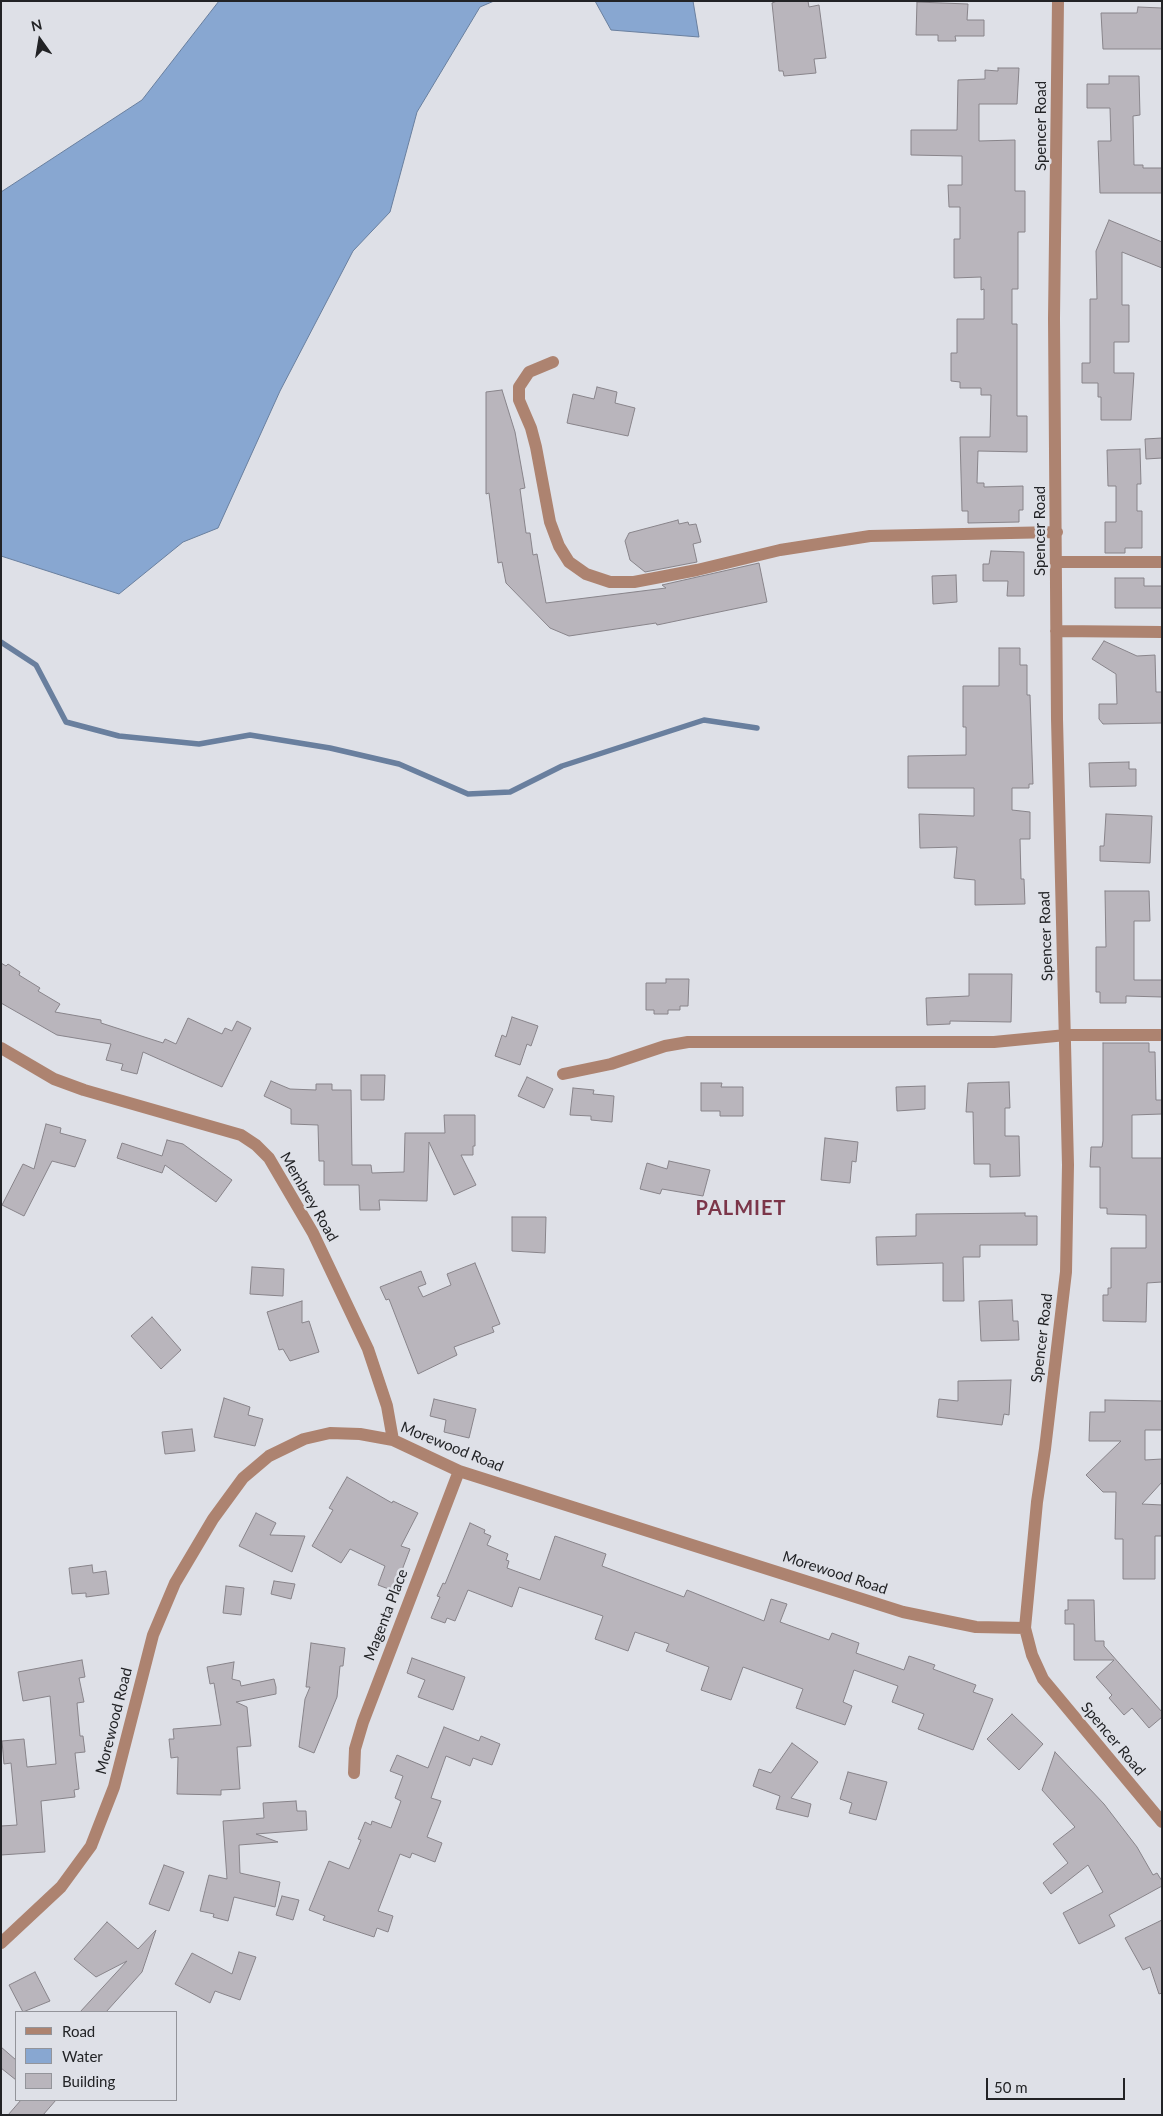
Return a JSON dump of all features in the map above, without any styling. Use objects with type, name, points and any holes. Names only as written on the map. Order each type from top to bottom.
[{"type":"street","name":"Spencer Road","points":[[1058,1],[1054,318],[1059,858],[1066,1034],[1068,1165],[1066,1272],[1045,1448],[1036,1502],[1025,1628],[1032,1655],[1043,1679],[1162,1822]]},
{"type":"street","points":[[553,362],[530,372],[519,387],[519,400],[531,428],[550,522],[559,546],[569,562],[586,574],[610,582],[634,582],[698,570],[780,550],[870,536],[1057,532]]},
{"type":"street","points":[[1057,562],[1162,562]]},
{"type":"street","points":[[1056,631],[1162,632]]},
{"type":"street","points":[[563,1074],[611,1064],[665,1046],[688,1042],[994,1042],[1066,1034],[1162,1035]]},
{"type":"street","name":"Membrey Road","points":[[1,1048],[54,1079],[165,1115],[219,1127],[241,1135],[263,1152],[279,1172],[313,1233],[360,1333],[388,1406],[393,1440]]},
{"type":"street","name":"Morewood Road","points":[[1,1943],[61,1887],[91,1846],[114,1787],[153,1635],[175,1583],[213,1518],[243,1478],[270,1456],[304,1439],[330,1433],[360,1434],[393,1440],[459,1471],[903,1612],[942,1622],[976,1627],[1025,1628]]},
{"type":"street","name":"Magenta Place","points":[[354,1773],[355,1749],[363,1722],[459,1471]]},
{"type":"water","points":[[219,1],[494,1],[480,7],[417,112],[390,212],[353,251],[280,391],[218,528],[183,542],[119,594],[1,556],[1,192],[142,100]]},
{"type":"water","points":[[595,1],[693,1],[699,37],[611,30]]},
{"type":"building","points":[[777,1],[808,1],[809,7],[819,5],[826,58],[814,59],[816,73],[784,76],[783,71],[779,71],[772,3]]},
{"type":"building","points":[[917,2],[968,4],[967,20],[984,20],[984,36],[955,36],[956,41],[938,41],[938,35],[916,35]]},
{"type":"building","points":[[1138,7],[1162,8],[1162,49],[1103,49],[1101,13],[1137,13]]},
{"type":"building","points":[[998,68],[1019,68],[1017,104],[979,104],[979,141],[1015,140],[1015,191],[1025,191],[1025,232],[1018,232],[1018,289],[1012,289],[1012,324],[1017,324],[1017,416],[1027,416],[1027,452],[978,451],[977,483],[984,483],[984,487],[1023,486],[1023,510],[1019,510],[1019,522],[968,523],[968,511],[962,511],[960,437],[990,437],[991,395],[981,395],[981,388],[960,388],[960,382],[951,381],[951,353],[957,353],[957,319],[984,319],[984,289],[981,290],[981,277],[954,278],[954,239],[960,239],[960,207],[949,207],[948,185],[962,185],[962,156],[911,155],[911,130],[957,130],[958,80],[985,79],[985,70],[998,71]]},
{"type":"building","points":[[1109,76],[1139,76],[1140,115],[1133,116],[1134,165],[1143,165],[1143,168],[1162,168],[1162,193],[1100,193],[1098,141],[1111,141],[1110,108],[1087,108],[1087,84],[1109,84]]},
{"type":"building","points":[[1109,220],[1162,242],[1162,268],[1122,252],[1122,305],[1129,305],[1129,342],[1114,342],[1114,373],[1134,373],[1131,420],[1101,420],[1101,397],[1098,397],[1098,383],[1082,383],[1082,363],[1090,363],[1090,299],[1097,299],[1096,251]]},
{"type":"building","points":[[597,387],[617,392],[615,403],[635,408],[628,436],[567,423],[573,394],[594,399]]},
{"type":"building","points":[[502,390],[515,432],[525,488],[520,489],[526,533],[530,533],[533,555],[537,554],[546,603],[666,588],[662,585],[759,563],[767,602],[657,625],[656,623],[569,636],[550,628],[506,583],[502,562],[498,563],[489,493],[486,494],[486,392]]},
{"type":"building","points":[[1162,438],[1162,458],[1146,459],[1145,439]]},
{"type":"building","points":[[1140,449],[1141,484],[1137,484],[1137,511],[1142,511],[1142,548],[1125,548],[1125,553],[1105,553],[1105,522],[1116,522],[1116,486],[1108,486],[1107,450]]},
{"type":"building","points":[[678,520],[679,524],[688,522],[689,525],[696,524],[701,542],[693,544],[697,562],[645,572],[630,560],[625,541],[629,533]]},
{"type":"building","points":[[991,551],[1024,552],[1024,596],[1007,596],[1008,581],[983,581],[983,564],[989,564]]},
{"type":"building","points":[[956,575],[957,602],[933,604],[932,576]]},
{"type":"building","points":[[1115,578],[1144,578],[1144,586],[1162,586],[1162,608],[1115,608]]},
{"type":"building","points":[[1104,641],[1137,656],[1155,655],[1156,692],[1162,692],[1162,723],[1103,724],[1099,719],[1099,704],[1117,704],[1116,674],[1092,659]]},
{"type":"building","points":[[999,648],[1020,648],[1020,665],[1027,665],[1027,695],[1030,695],[1033,784],[1029,784],[1029,788],[1012,788],[1012,810],[1030,812],[1030,839],[1020,839],[1021,879],[1024,879],[1025,904],[975,905],[975,880],[954,878],[957,847],[920,848],[919,814],[974,816],[974,788],[908,788],[908,756],[966,755],[966,727],[963,727],[963,686],[999,686]]},
{"type":"building","points":[[1129,762],[1129,769],[1136,769],[1136,786],[1090,787],[1089,763]]},
{"type":"building","points":[[1106,814],[1152,816],[1150,863],[1100,861],[1100,846],[1104,846]]},
{"type":"building","points":[[1105,891],[1149,891],[1150,921],[1134,921],[1134,980],[1162,980],[1162,997],[1126,996],[1126,1003],[1100,1003],[1100,992],[1096,992],[1096,947],[1106,947]]},
{"type":"building","points":[[1,963],[6,966],[8,964],[20,972],[19,975],[40,988],[38,991],[60,1004],[55,1012],[101,1020],[101,1023],[163,1043],[165,1039],[176,1044],[188,1018],[222,1034],[225,1028],[232,1031],[237,1021],[251,1028],[222,1087],[143,1052],[137,1074],[121,1070],[123,1064],[106,1060],[111,1044],[57,1035],[1,1003]]},
{"type":"building","points":[[969,974],[1012,974],[1011,1022],[950,1021],[950,1024],[927,1025],[926,998],[969,996]]},
{"type":"building","points":[[666,979],[689,979],[688,1006],[680,1006],[680,1010],[668,1010],[668,1014],[654,1014],[654,1010],[646,1010],[646,983],[666,983]]},
{"type":"building","points":[[512,1017],[538,1026],[531,1046],[527,1044],[520,1065],[495,1056],[502,1035],[506,1037]]},
{"type":"building","points":[[1103,1043],[1149,1043],[1149,1052],[1155,1052],[1156,1100],[1162,1100],[1162,1114],[1132,1115],[1132,1158],[1162,1158],[1162,1282],[1147,1283],[1146,1322],[1103,1321],[1103,1295],[1108,1295],[1108,1288],[1111,1288],[1111,1248],[1146,1248],[1146,1215],[1107,1214],[1107,1208],[1100,1208],[1100,1167],[1090,1167],[1091,1147],[1102,1147],[1103,1141]]},
{"type":"building","points":[[361,1075],[385,1075],[384,1100],[361,1100]]},
{"type":"building","points":[[527,1077],[553,1089],[544,1108],[518,1096]]},
{"type":"building","points":[[271,1081],[290,1089],[316,1090],[316,1084],[332,1084],[332,1090],[351,1090],[352,1165],[371,1165],[372,1173],[404,1172],[405,1133],[445,1133],[444,1115],[475,1115],[475,1146],[473,1146],[473,1155],[461,1155],[476,1185],[454,1195],[429,1142],[427,1201],[379,1200],[380,1210],[360,1210],[359,1185],[324,1185],[324,1161],[319,1161],[318,1125],[291,1124],[291,1109],[264,1096]]},
{"type":"building","points":[[1009,1082],[1010,1108],[1005,1108],[1005,1136],[1019,1136],[1020,1176],[990,1177],[990,1164],[974,1164],[973,1112],[966,1112],[968,1083]]},
{"type":"building","points":[[701,1083],[722,1083],[721,1087],[743,1087],[743,1116],[720,1116],[720,1111],[701,1111]]},
{"type":"building","points":[[925,1086],[925,1109],[897,1111],[896,1087]]},
{"type":"building","points":[[573,1088],[594,1090],[593,1094],[614,1096],[612,1122],[591,1120],[591,1116],[570,1115]]},
{"type":"building","points":[[46,1124],[61,1128],[60,1133],[86,1140],[75,1167],[52,1161],[24,1216],[2,1205],[23,1164],[34,1169]]},
{"type":"building","points":[[825,1138],[858,1142],[856,1162],[852,1161],[850,1183],[821,1180]]},
{"type":"building","points":[[167,1140],[183,1144],[232,1180],[216,1202],[165,1165],[162,1173],[117,1158],[122,1143],[162,1156]]},
{"type":"building","points":[[669,1161],[710,1170],[703,1196],[662,1189],[660,1194],[640,1189],[647,1163],[667,1169]]},
{"type":"building","points":[[1025,1213],[1025,1216],[1037,1216],[1037,1245],[980,1245],[980,1257],[963,1257],[964,1301],[943,1301],[943,1263],[877,1265],[876,1237],[916,1236],[916,1214]]},
{"type":"building","points":[[512,1217],[546,1217],[545,1253],[512,1251]]},
{"type":"building","points":[[475,1263],[500,1324],[492,1327],[494,1332],[454,1347],[457,1355],[418,1374],[389,1299],[386,1300],[380,1287],[421,1271],[426,1284],[418,1287],[423,1297],[451,1285],[447,1274]]},
{"type":"building","points":[[252,1267],[284,1269],[283,1296],[250,1294]]},
{"type":"building","points":[[1012,1300],[1013,1321],[1018,1321],[1019,1340],[981,1341],[979,1301]]},
{"type":"building","points":[[302,1301],[302,1323],[309,1321],[319,1352],[290,1361],[283,1349],[279,1350],[267,1312]]},
{"type":"building","points":[[152,1317],[181,1350],[161,1369],[131,1336]]},
{"type":"building","points":[[1011,1380],[1009,1415],[1004,1414],[1002,1425],[937,1417],[939,1399],[958,1401],[958,1381]]},
{"type":"building","points":[[224,1398],[250,1407],[248,1415],[263,1419],[255,1446],[214,1437]]},
{"type":"building","points":[[434,1399],[476,1409],[469,1438],[444,1432],[446,1420],[430,1416]]},
{"type":"building","points":[[1105,1400],[1162,1401],[1162,1430],[1145,1430],[1145,1460],[1162,1459],[1162,1482],[1142,1504],[1162,1505],[1162,1536],[1155,1536],[1155,1579],[1123,1579],[1123,1539],[1115,1539],[1116,1492],[1103,1492],[1086,1475],[1121,1441],[1089,1441],[1090,1412],[1105,1412]]},
{"type":"building","points":[[192,1429],[195,1451],[165,1454],[162,1432]]},
{"type":"building","points":[[347,1477],[392,1503],[393,1501],[418,1513],[401,1546],[410,1549],[394,1591],[378,1585],[385,1566],[350,1549],[341,1563],[312,1546],[333,1510],[329,1508]]},
{"type":"building","points":[[256,1513],[276,1523],[270,1535],[305,1536],[292,1572],[239,1546]]},
{"type":"building","points":[[470,1523],[485,1530],[484,1533],[491,1536],[487,1545],[508,1554],[506,1560],[509,1561],[507,1568],[540,1580],[555,1536],[606,1554],[602,1566],[684,1597],[687,1590],[764,1621],[771,1599],[787,1604],[780,1622],[829,1640],[832,1633],[859,1643],[856,1653],[904,1670],[909,1656],[935,1665],[933,1669],[976,1685],[973,1692],[993,1699],[973,1750],[918,1729],[924,1714],[892,1702],[898,1686],[854,1670],[843,1702],[852,1706],[845,1725],[796,1708],[803,1689],[743,1667],[731,1700],[701,1690],[709,1667],[666,1651],[669,1644],[635,1632],[628,1651],[595,1639],[603,1616],[519,1587],[512,1607],[468,1590],[455,1621],[447,1618],[445,1623],[431,1618],[440,1597],[437,1596],[443,1583],[445,1584]]},
{"type":"building","points":[[92,1565],[93,1573],[106,1571],[109,1594],[86,1597],[86,1593],[72,1594],[69,1568]]},
{"type":"building","points":[[274,1581],[295,1584],[291,1599],[271,1594]]},
{"type":"building","points":[[226,1586],[244,1588],[241,1615],[223,1613]]},
{"type":"building","points":[[1068,1600],[1094,1600],[1095,1641],[1104,1641],[1104,1646],[1162,1712],[1162,1717],[1149,1728],[1132,1708],[1124,1715],[1109,1698],[1112,1695],[1096,1677],[1114,1660],[1074,1660],[1074,1624],[1065,1624],[1065,1610],[1068,1610]]},
{"type":"building","points":[[311,1643],[345,1648],[343,1666],[340,1666],[337,1697],[314,1753],[299,1747],[305,1699],[310,1687],[306,1687]]},
{"type":"building","points":[[412,1658],[465,1677],[453,1710],[418,1697],[425,1680],[407,1673]]},
{"type":"building","points":[[82,1660],[85,1677],[79,1678],[84,1702],[77,1703],[80,1736],[83,1736],[85,1752],[75,1753],[79,1789],[74,1790],[75,1797],[41,1801],[45,1852],[1,1855],[1,1826],[17,1825],[11,1763],[4,1764],[2,1741],[24,1739],[27,1767],[56,1764],[50,1696],[23,1701],[18,1672]]},
{"type":"building","points":[[234,1662],[232,1679],[240,1681],[241,1686],[274,1679],[276,1687],[276,1694],[236,1702],[247,1707],[251,1746],[237,1747],[240,1789],[221,1790],[221,1795],[177,1794],[178,1757],[171,1758],[169,1739],[174,1739],[173,1729],[221,1725],[214,1683],[210,1684],[207,1667]]},
{"type":"building","points":[[1012,1714],[1043,1744],[1019,1770],[987,1739]]},
{"type":"building","points":[[444,1727],[479,1741],[481,1736],[500,1744],[492,1765],[473,1758],[470,1766],[446,1756],[431,1798],[441,1801],[427,1837],[442,1843],[435,1862],[412,1853],[410,1858],[400,1854],[378,1911],[393,1916],[388,1932],[377,1928],[374,1937],[323,1920],[325,1916],[309,1910],[329,1861],[349,1869],[361,1840],[358,1839],[365,1822],[371,1825],[372,1821],[391,1828],[401,1801],[395,1798],[403,1776],[390,1771],[397,1755],[428,1768]]},
{"type":"building","points":[[792,1743],[818,1762],[791,1798],[811,1804],[808,1817],[776,1809],[780,1796],[753,1786],[759,1769],[771,1773]]},
{"type":"building","points":[[1055,1752],[1104,1804],[1137,1847],[1153,1875],[1157,1873],[1162,1881],[1162,1886],[1109,1915],[1115,1926],[1079,1944],[1063,1913],[1103,1892],[1088,1865],[1051,1894],[1043,1883],[1068,1863],[1053,1844],[1075,1827],[1042,1790]]},
{"type":"building","points":[[848,1772],[887,1782],[876,1820],[849,1813],[852,1803],[840,1799]]},
{"type":"building","points":[[296,1801],[297,1811],[306,1811],[307,1830],[256,1834],[278,1842],[239,1845],[240,1873],[280,1882],[275,1907],[234,1897],[228,1921],[213,1917],[214,1914],[200,1911],[209,1875],[227,1879],[223,1821],[264,1818],[263,1803]]},
{"type":"building","points":[[164,1865],[184,1872],[169,1911],[149,1904]]},
{"type":"building","points":[[282,1896],[299,1900],[293,1920],[276,1915]]},
{"type":"building","points":[[1162,1920],[1162,1993],[1159,1994],[1150,1967],[1143,1970],[1125,1938]]},
{"type":"building","points":[[107,1922],[138,1949],[156,1930],[142,1972],[107,2011],[81,2011],[127,1961],[96,1977],[74,1959]]},
{"type":"building","points":[[239,1952],[256,1957],[240,2000],[215,1991],[210,2003],[175,1984],[192,1953],[232,1974]]},
{"type":"building","points":[[35,1972],[50,2001],[22,2011],[9,1985]]},
{"type":"building","points":[[1,2047],[15,2059],[15,2079],[1,2068]]},
{"type":"building","points":[[20,2101],[55,2101],[43,2115],[8,2115]]},
{"type":"waterway","points":[[1,642],[36,665],[66,722],[119,736],[199,744],[250,735],[330,748],[399,764],[468,794],[510,792],[562,766],[704,720],[757,728]]},
{"type":"district","name":"PALMIET","points":[[741,1209]]}]
